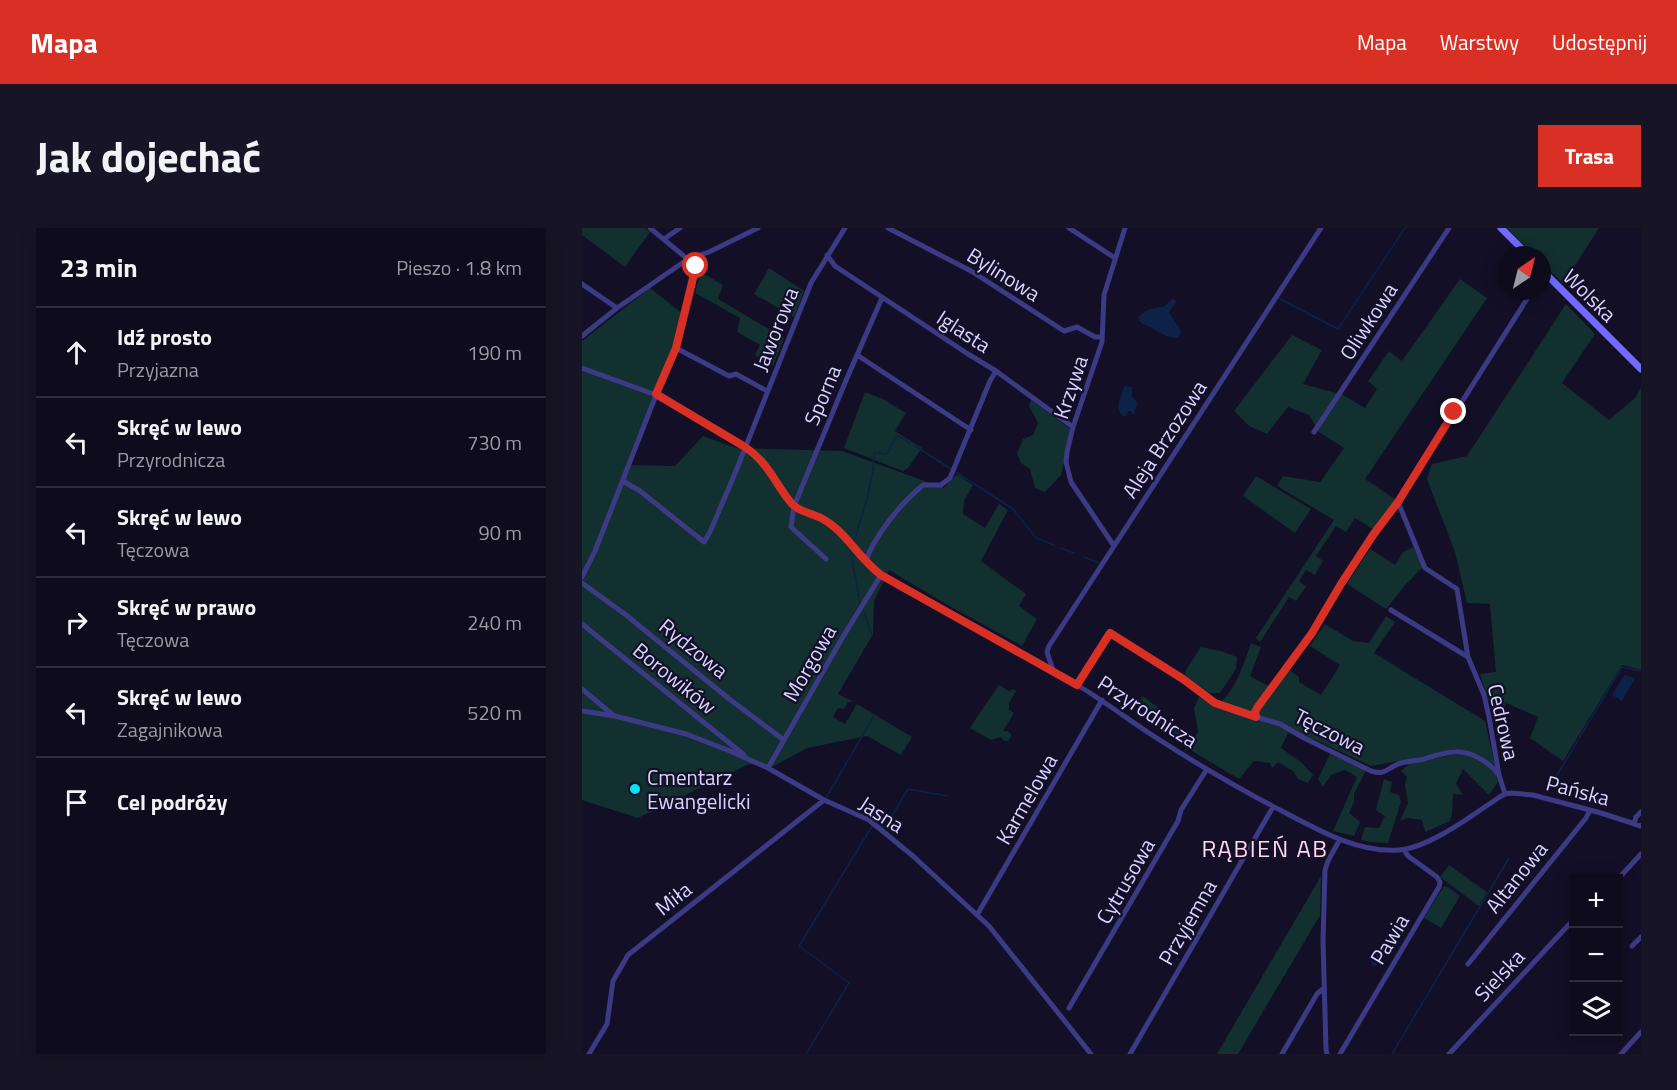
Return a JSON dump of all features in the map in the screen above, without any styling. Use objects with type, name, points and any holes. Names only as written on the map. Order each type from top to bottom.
[{"type":"street","points":[[582,577],[624,481],[656,394],[676,348],[696,266],[650,228]]},
{"type":"street","points":[[664,239],[680,228]]},
{"type":"street","points":[[582,336],[617,308],[688,259],[709,252],[758,228]]},
{"type":"street","name":"Jaworowa","points":[[624,481],[704,542],[811,283],[845,228]]},
{"type":"street","name":"Bylinowa","points":[[888,228],[971,271],[1064,332],[1077,327],[1095,337],[1102,337]]},
{"type":"street","points":[[1069,228],[1115,258]]},
{"type":"street","name":"Krzywa","points":[[1114,546],[1077,493],[1066,467],[1073,427],[1100,348],[1104,295],[1125,228]]},
{"type":"street","name":"Aleja Brzozowa","points":[[1054,672],[1047,652],[1049,646],[1321,228]]},
{"type":"street","name":"Oliwkowa","points":[[1314,432],[1449,228]]},
{"type":"street","points":[[1501,228],[1519,246]]},
{"type":"street","name":"Iglasta","points":[[827,255],[836,266],[996,371],[1073,427]]},
{"type":"street","name":"Iglasta","points":[[822,263],[836,266]]},
{"type":"street","name":"Wolska","points":[[1551,281],[1641,369]]},
{"type":"street","points":[[582,284],[617,308]]},
{"type":"street","name":"Sporna","points":[[794,506],[882,298]]},
{"type":"street","points":[[1256,717],[1257,708],[1312,633],[1526,300]]},
{"type":"street","points":[[676,348],[729,376],[736,374],[767,391]]},
{"type":"street","points":[[857,355],[970,430]]},
{"type":"street","points":[[582,368],[656,394],[745,447],[765,463],[794,506],[791,527],[826,559]]},
{"type":"street","points":[[865,562],[881,531],[915,491],[923,485],[936,486],[946,483],[996,371]]},
{"type":"street","name":"Cedrowa","points":[[1398,502],[1425,568],[1457,589],[1468,657],[1484,695],[1504,794]]},
{"type":"street","name":"Przyrodnicza","points":[[794,506],[832,525],[865,562],[881,575],[1077,685],[1238,789],[1340,839],[1380,850],[1405,850],[1451,829],[1504,794]]},
{"type":"street","name":"Morgowa","points":[[768,768],[881,575]]},
{"type":"street","name":"Rydzowa","points":[[582,583],[784,740]]},
{"type":"street","points":[[1391,610],[1468,657]]},
{"type":"street","name":"Borowików","points":[[582,624],[746,758]]},
{"type":"street","name":"Tęczowa","points":[[1077,685],[1110,633],[1183,679],[1215,703],[1280,724],[1317,745],[1379,774],[1402,764],[1457,752],[1470,754],[1488,763],[1499,775]]},
{"type":"street","points":[[582,689],[615,716]]},
{"type":"street","name":"Karmelowa","points":[[977,915],[1102,700]]},
{"type":"street","name":"Jasna","points":[[582,711],[615,716],[686,734],[768,768],[824,801],[875,825],[913,856],[989,926],[1091,1054]]},
{"type":"street","name":"Cytrusowa","points":[[1069,1008],[1207,769]]},
{"type":"street","name":"Pańska","points":[[1504,794],[1533,795],[1641,826]]},
{"type":"street","name":"Miła","points":[[589,1054],[607,1024],[613,981],[628,955],[824,801]]},
{"type":"street","name":"Przyjemna","points":[[1130,1054],[1273,807]]},
{"type":"street","name":"Altanowa","points":[[1468,964],[1586,818],[1590,810]]},
{"type":"street","points":[[1634,824],[1641,812]]},
{"type":"street","points":[[1327,1054],[1323,941],[1325,870],[1340,839]]},
{"type":"street","name":"Pawia","points":[[1340,1054],[1439,887],[1440,882],[1437,877],[1408,856],[1405,850]]},
{"type":"street","points":[[1623,874],[1641,854]]},
{"type":"street","name":"Sielska","points":[[1449,1054],[1569,924]]},
{"type":"street","points":[[1632,946],[1641,937]]},
{"type":"street","points":[[1282,1054],[1317,994],[1324,988]]},
{"type":"street","points":[[1621,1054],[1641,1032]]},
{"type":"green space","points":[[582,228],[645,228],[650,232],[625,267],[582,235]]},
{"type":"green space","points":[[1507,228],[1599,228],[1563,284],[1551,272],[1551,246],[1525,246]]},
{"type":"green space","points":[[769,268],[804,291],[794,317],[754,294]]},
{"type":"green space","points":[[701,272],[723,285],[718,299],[784,338],[773,366],[755,355],[760,345],[737,332],[740,318],[695,293]]},
{"type":"green space","points":[[1460,279],[1487,298],[1365,479],[1395,499],[1374,530],[1355,518],[1346,532],[1336,526],[1316,556],[1323,561],[1315,575],[1306,570],[1299,581],[1306,587],[1296,601],[1289,597],[1260,642],[1256,638],[1334,520],[1277,486],[1283,476],[1320,482],[1344,448],[1319,432],[1309,415],[1288,407],[1267,434],[1249,426],[1234,411],[1292,335],[1322,350],[1303,384],[1343,395],[1365,408],[1377,389],[1368,381],[1389,351],[1402,361]]},
{"type":"green space","points":[[650,288],[682,313],[673,346],[626,465],[675,466],[703,436],[736,448],[842,451],[944,488],[957,474],[973,485],[964,501],[963,514],[985,528],[999,504],[1008,510],[981,561],[1026,594],[1019,606],[1037,619],[1022,646],[889,570],[874,601],[873,634],[838,694],[854,702],[848,702],[844,709],[838,708],[833,717],[845,724],[857,704],[912,737],[901,755],[867,736],[807,748],[772,767],[749,764],[638,818],[582,800],[582,341]]},
{"type":"green space","points":[[1566,304],[1595,334],[1562,383],[1609,420],[1635,398],[1641,388],[1641,670],[1622,665],[1563,761],[1530,738],[1538,717],[1506,703],[1503,711],[1490,706],[1480,674],[1496,672],[1490,604],[1467,603],[1455,552],[1427,479],[1432,464],[1467,456]]},
{"type":"green space","points":[[865,392],[883,399],[906,413],[895,431],[922,448],[908,468],[903,471],[844,448]]},
{"type":"green space","points":[[1031,400],[1072,430],[1061,475],[1045,492],[1035,488],[1030,469],[1021,463],[1017,454],[1023,439],[1033,435],[1038,423],[1029,406]]},
{"type":"green space","points":[[1256,476],[1311,509],[1295,533],[1243,496]]},
{"type":"green space","points":[[1413,547],[1423,567],[1386,609],[1347,584],[1370,549],[1395,565],[1403,552]]},
{"type":"green space","points":[[1386,616],[1395,622],[1374,653],[1485,721],[1495,766],[1468,751],[1458,750],[1371,766],[1316,740],[1288,733],[1281,748],[1302,763],[1313,775],[1308,783],[1298,779],[1293,771],[1278,762],[1272,768],[1270,763],[1254,761],[1239,779],[1187,748],[1198,732],[1194,708],[1199,697],[1219,703],[1225,698],[1239,676],[1251,643],[1261,647],[1250,676],[1274,689],[1289,670],[1299,677],[1299,682],[1321,695],[1340,665],[1310,646],[1325,624],[1353,641],[1369,643]]},
{"type":"green space","points":[[1201,647],[1237,657],[1236,669],[1220,693],[1209,693],[1185,675]]},
{"type":"green space","points":[[999,685],[1009,691],[1013,689],[1016,691],[1009,703],[1009,710],[1014,713],[1003,731],[1011,734],[1008,741],[1004,741],[1001,737],[991,740],[970,728]]},
{"type":"green space","points":[[1143,696],[1161,710],[1155,719],[1137,705]]},
{"type":"green space","points":[[1330,754],[1366,770],[1354,794],[1354,802],[1349,813],[1360,822],[1354,836],[1333,831],[1357,777],[1345,770],[1331,775],[1323,787],[1318,779]]},
{"type":"green space","points":[[1453,755],[1475,756],[1496,774],[1498,782],[1489,795],[1463,769],[1456,784],[1463,795],[1453,794],[1450,821],[1425,832],[1422,820],[1407,818],[1400,821],[1408,803],[1405,785],[1407,777],[1401,771],[1410,763]]},
{"type":"green space","points":[[1384,779],[1392,782],[1390,792],[1399,795],[1401,802],[1388,843],[1361,840],[1365,827],[1379,828],[1385,816],[1376,810]]},
{"type":"green space","points":[[1449,865],[1487,892],[1479,906],[1440,877]]},
{"type":"green space","points":[[1321,876],[1320,916],[1238,1054],[1217,1054]]},
{"type":"green space","points":[[1446,886],[1460,896],[1441,928],[1424,918],[1443,887]]},
{"type":"water","points":[[1172,299],[1176,302],[1170,314],[1181,333],[1178,338],[1168,337],[1142,324],[1138,318],[1148,310],[1165,306]]},
{"type":"water","points":[[1124,386],[1132,387],[1132,397],[1138,403],[1135,414],[1128,411],[1126,416],[1123,416],[1120,412],[1118,405]]},
{"type":"water","points":[[1624,675],[1635,678],[1622,701],[1612,695]]},
{"type":"water","points":[[1170,720],[1180,728],[1186,735],[1185,743],[1161,726],[1160,722]]},
{"type":"waterway","points":[[1278,298],[1338,329],[1405,228]]},
{"type":"waterway","points":[[854,542],[867,499],[874,453],[886,454],[895,438],[899,436],[910,443]]},
{"type":"waterway","points":[[915,446],[951,469]]},
{"type":"waterway","points":[[956,472],[1013,509],[1036,538],[1054,545]]},
{"type":"waterway","points":[[850,548],[860,604]]},
{"type":"waterway","points":[[1061,548],[1074,553]]},
{"type":"waterway","points":[[1084,557],[1099,563]]},
{"type":"waterway","points":[[864,611],[872,635]]},
{"type":"waterway","points":[[1546,793],[1622,667],[1641,671]]},
{"type":"waterway","points":[[826,798],[874,716]]},
{"type":"waterway","points":[[880,824],[884,829],[908,789],[948,796]]},
{"type":"waterway","points":[[806,1054],[849,983],[799,946],[872,826]]},
{"type":"waterway","points":[[1392,1054],[1509,858]]},
{"type":"waterway","points":[[1374,964],[1378,955]]},
{"type":"place","name":"Cmentarz Ewangelicki","points":[[635,789]]},
{"type":"district","name":"RĄBIEŃ AB","points":[[1265,848]]},
{"type":"route","points":[[696,266],[676,348],[656,394],[758,456],[794,506],[832,525],[865,562],[881,575],[1077,685],[1110,633],[1183,679],[1215,703],[1256,717],[1257,708],[1312,633],[1341,584],[1398,502],[1454,412]]}]
